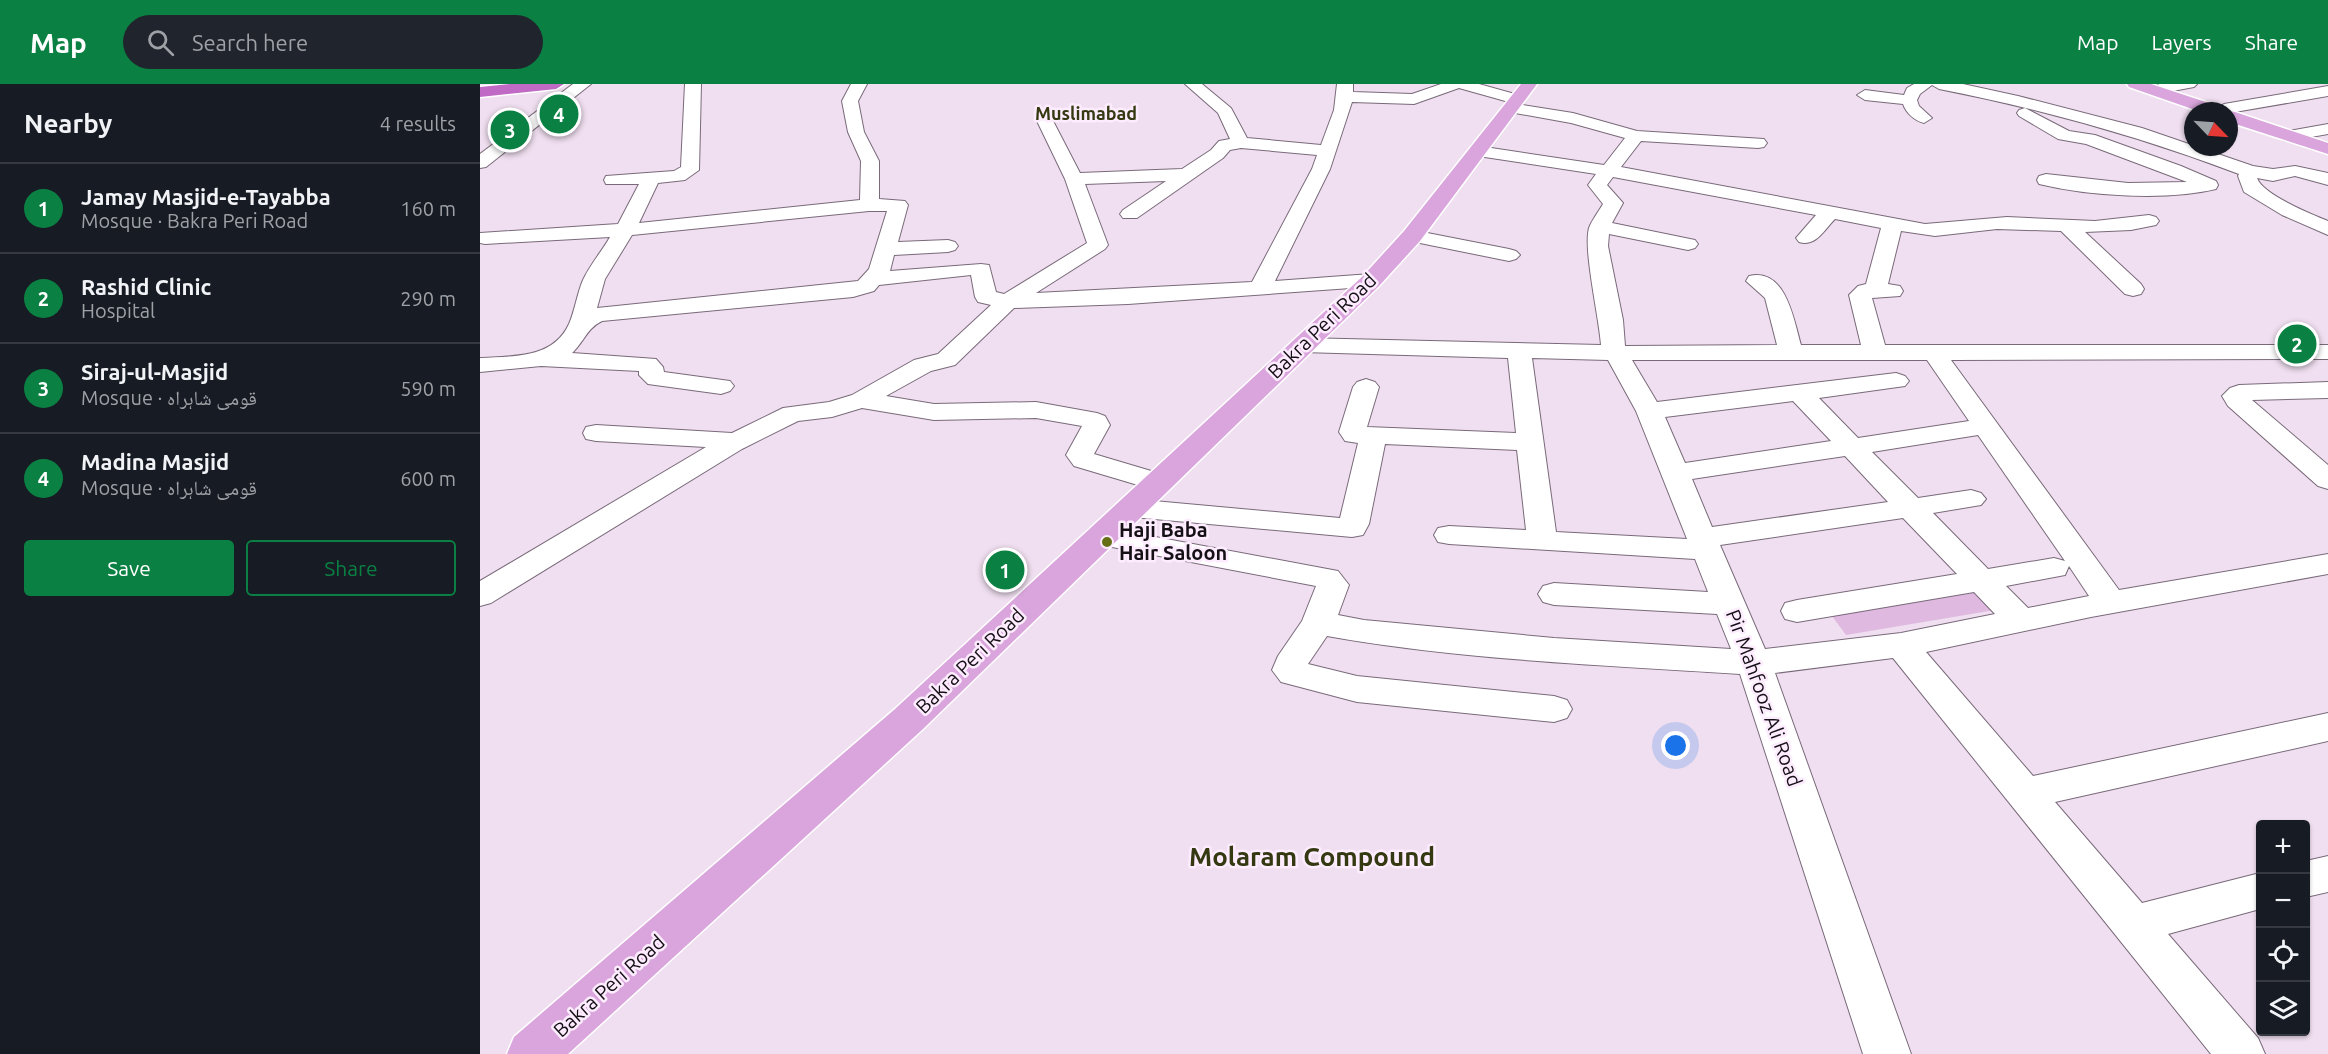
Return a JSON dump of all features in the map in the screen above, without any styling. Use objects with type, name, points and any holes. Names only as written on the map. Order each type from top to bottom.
[{"type":"highway","points":[[480,85],[487,84]]},
{"type":"highway","points":[[480,92],[555,84]]},
{"type":"main road","points":[[2135,84],[2193,102]]},
{"type":"main road","points":[[2156,86],[2198,102]]},
{"type":"main road","name":"Bakra Peri Road","points":[[532,1054],[909,719],[1371,281],[1412,236],[1518,97]]},
{"type":"main road","points":[[2238,116],[2328,144]]},
{"type":"main road","points":[[2294,135],[2328,149]]},
{"type":"street","points":[[480,163],[584,84]]},
{"type":"street","points":[[613,180],[678,176],[690,170],[693,84]]},
{"type":"street","points":[[859,84],[850,101],[856,132],[870,161],[869,205]]},
{"type":"street","points":[[1193,84],[1225,111],[1241,143]]},
{"type":"street","points":[[1260,288],[1321,169],[1340,121],[1345,91],[1414,99],[1456,84]]},
{"type":"street","points":[[1462,84],[1518,97],[1554,114],[1636,136],[1758,143]]},
{"type":"street","points":[[1924,118],[1912,108],[1909,100],[1913,91],[1925,84]]},
{"type":"street","points":[[1939,84],[2018,99],[2159,140],[2252,182],[2296,191],[2328,184]]},
{"type":"street","points":[[2156,86],[2189,84]]},
{"type":"street","points":[[2321,84],[2328,86]]},
{"type":"street","points":[[2238,109],[2328,91]]},
{"type":"street","points":[[1865,95],[1909,100]]},
{"type":"street","points":[[2018,99],[2022,111],[2064,135],[2089,139],[2175,170],[2208,185]]},
{"type":"street","points":[[480,595],[732,443],[792,414],[832,409],[861,400],[922,365],[946,360],[1008,301],[1098,245],[1074,179],[1045,121]]},
{"type":"street","points":[[2294,135],[2328,129]]},
{"type":"street","points":[[1614,353],[1611,320],[1598,246],[1600,226],[1613,203],[1597,186],[1636,136]]},
{"type":"street","points":[[1130,214],[1217,154],[1225,145],[1241,143],[1327,151]]},
{"type":"street","points":[[1478,151],[1609,170],[1831,211],[1892,225],[1939,230],[2005,223],[2101,228],[2149,221]]},
{"type":"street","points":[[2252,182],[2257,171],[2273,175],[2295,171],[2328,179]]},
{"type":"street","points":[[1074,179],[1186,175]]},
{"type":"street","points":[[541,359],[561,351],[571,341],[581,322],[594,279],[625,230],[650,180]]},
{"type":"street","points":[[2046,180],[2152,189],[2188,189],[2208,185],[2252,182],[2289,211],[2328,229]]},
{"type":"street","points":[[485,238],[625,230],[869,205],[898,205],[879,271],[866,286],[853,290],[614,312],[581,322]]},
{"type":"street","points":[[1806,238],[1831,211]]},
{"type":"street","points":[[1875,353],[1860,295],[1866,291],[1885,288],[1892,225]]},
{"type":"street","points":[[1600,226],[1688,244]]},
{"type":"street","points":[[2067,226],[2133,289]]},
{"type":"street","points":[[1412,236],[1509,255]]},
{"type":"street","points":[[887,249],[948,246]]},
{"type":"street","points":[[874,279],[971,269],[981,270],[986,297],[1008,301],[1371,281]]},
{"type":"street","points":[[1757,281],[1775,295],[1791,353]]},
{"type":"street","points":[[1302,345],[1614,353],[2328,352]]},
{"type":"street","points":[[1519,350],[1542,540]]},
{"type":"street","points":[[1934,352],[2110,602]]},
{"type":"street","name":"Pir Mahfooz Ali Road","points":[[1614,353],[1649,411],[1754,663],[1887,1054]]},
{"type":"street","points":[[480,365],[541,359],[647,364],[651,367],[652,375],[657,379],[721,386]]},
{"type":"street","points":[[1649,411],[1896,381]]},
{"type":"street","points":[[1366,387],[1352,432],[1355,435],[1530,442]]},
{"type":"street","points":[[2328,390],[2239,393],[2235,396],[2237,401],[2328,480]]},
{"type":"street","points":[[1799,393],[2020,620]]},
{"type":"street","points":[[861,400],[934,412],[1036,410],[1088,419],[1096,422],[1097,425],[1080,455],[1084,460],[1158,482]]},
{"type":"street","points":[[1675,472],[1970,429]]},
{"type":"street","points":[[596,433],[716,439],[729,440],[732,443]]},
{"type":"street","points":[[1132,508],[1352,528],[1373,437]]},
{"type":"street","points":[[1449,535],[1704,544],[1911,507],[1971,499]]},
{"type":"street","points":[[1102,536],[1327,579],[1333,585],[1318,623],[1290,665],[1289,670],[1293,673],[1357,689],[1554,709]]},
{"type":"street","points":[[1318,623],[1364,631],[1554,650],[1754,663],[1901,645],[2110,602],[2328,564]]},
{"type":"street","points":[[1797,611],[2054,568]]},
{"type":"street","points":[[1554,594],[1729,604]]},
{"type":"street","points":[[1901,645],[2241,1054]]},
{"type":"street","points":[[2024,793],[2328,727]]},
{"type":"street","points":[[2310,878],[2328,874]]},
{"type":"street","points":[[2133,924],[2256,892]]},
{"type":"shaded area","points":[[1990,590],[2007,608],[1846,635],[1832,616]]},
{"type":"place","name":"Madina Masjid","points":[[559,114]]},
{"type":"place","name":"Siraj-ul-Masjid","points":[[510,130]]},
{"type":"place","name":"Rashid Clinic","points":[[2297,344]]},
{"type":"place","name":"Haji Baba Hair Saloon","points":[[1107,542]]},
{"type":"place","name":"Jamay Masjid-e-Tayabba","points":[[1005,570]]},
{"type":"district","name":"Muslimabad","points":[[1086,114]]},
{"type":"district","name":"Molaram Compound","points":[[1312,857]]}]
